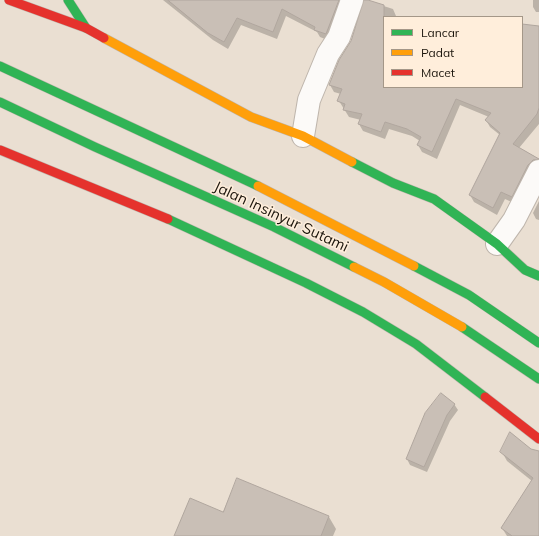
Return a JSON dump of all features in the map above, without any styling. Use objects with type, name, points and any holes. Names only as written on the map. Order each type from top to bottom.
[{"type":"main road","points":[[8,0],[86,28],[252,117],[303,136],[393,182],[434,199],[497,244],[525,270],[539,276]]},
{"type":"main road","points":[[68,0],[86,28]]},
{"type":"main road","name":"Jalan Insinyur Sutami","points":[[0,66],[279,196],[469,295],[539,343]]},
{"type":"main road","name":"Jalan Insinyur Sutami","points":[[0,102],[95,147],[274,227],[384,282],[453,321],[539,380]]},
{"type":"main road","points":[[0,150],[181,225],[306,283],[363,312],[416,344],[539,439]]},
{"type":"street","points":[[303,136],[309,100],[328,54],[339,37],[352,0]]},
{"type":"street","points":[[497,244],[514,220],[539,171]]},
{"type":"building","points":[[168,0],[339,0],[326,34],[314,30],[315,27],[282,9],[273,32],[237,18],[224,42],[208,33]]},
{"type":"building","points":[[364,0],[368,0],[384,5],[383,88],[523,88],[523,24],[539,26],[539,108],[537,114],[513,144],[539,159],[533,160],[528,165],[512,197],[501,192],[493,208],[469,195],[500,133],[485,120],[491,113],[456,99],[432,152],[417,145],[421,137],[407,129],[385,122],[381,132],[358,124],[362,114],[343,110],[345,104],[337,101],[342,89],[329,85],[339,60],[351,41]]},
{"type":"building","points":[[441,393],[455,404],[447,415],[424,467],[406,459],[425,413]]},
{"type":"building","points":[[510,432],[531,449],[539,451],[539,536],[512,536],[501,528],[533,478],[500,452]]},
{"type":"building","points":[[237,478],[329,516],[321,536],[174,536],[190,498],[223,512]]},
{"type":"traffic: fast","points":[[68,0],[86,28]]},
{"type":"traffic: fast","points":[[0,66],[258,186]]},
{"type":"traffic: fast","points":[[0,102],[95,147],[274,227],[354,267]]},
{"type":"traffic: fast","points":[[352,162],[393,183],[434,199],[497,244],[525,270],[539,276]]},
{"type":"traffic: fast","points":[[168,219],[306,283],[363,312],[416,344],[485,397]]},
{"type":"traffic: fast","points":[[414,266],[469,295],[539,343]]},
{"type":"traffic: fast","points":[[462,327],[539,379]]},
{"type":"traffic: slow","points":[[104,38],[251,117],[303,136],[352,162]]},
{"type":"traffic: slow","points":[[258,186],[414,266]]},
{"type":"traffic: slow","points":[[354,267],[384,282],[462,327]]},
{"type":"traffic: jam","points":[[9,0],[86,28],[104,38]]},
{"type":"traffic: jam","points":[[0,150],[168,219]]},
{"type":"traffic: jam","points":[[485,397],[539,439]]}]
